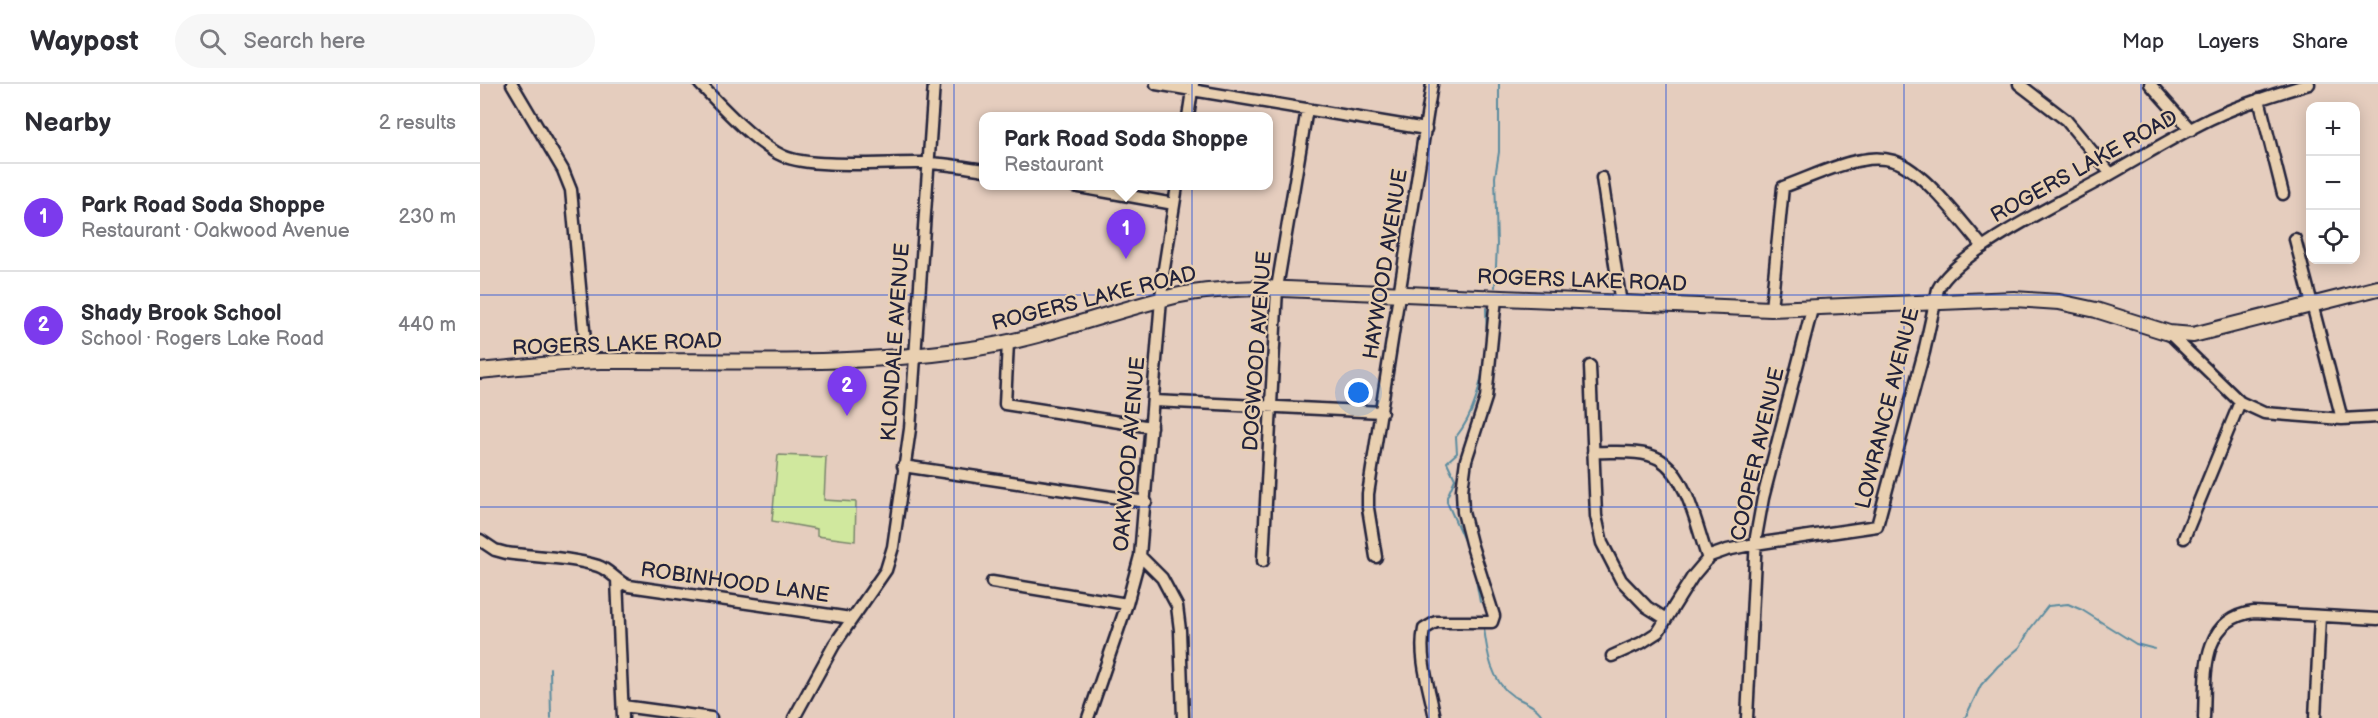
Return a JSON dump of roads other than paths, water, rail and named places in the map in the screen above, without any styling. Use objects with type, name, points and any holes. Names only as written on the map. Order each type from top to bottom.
[{"type":"main road","name":"ROGERS LAKE ROAD","points":[[480,371],[587,362],[862,360],[914,356],[1008,342],[1161,300],[1220,289],[1277,288],[1771,309],[2014,299],[2059,302],[2096,310],[2169,333],[2193,334],[2378,288]]},
{"type":"street","points":[[512,84],[563,170],[571,190],[587,362]]},
{"type":"street","points":[[700,84],[747,130],[773,150],[790,159],[833,163],[927,163],[979,169]]},
{"type":"street","name":"KLONDALE AVENUE","points":[[934,84],[910,429],[903,466],[1146,502]]},
{"type":"street","points":[[1156,84],[1193,87],[1426,129]]},
{"type":"street","name":"HAYWOOD AVENUE","points":[[1376,557],[1370,525],[1368,494],[1432,84]]},
{"type":"street","points":[[2019,84],[2066,120],[2111,174]]},
{"type":"street","points":[[2150,84],[2191,130]]},
{"type":"street","name":"ROGERS LAKE ROAD","points":[[1935,301],[1941,283],[1983,248],[2008,231],[2191,130],[2259,99],[2308,84]]},
{"type":"street","points":[[1189,112],[1193,87]]},
{"type":"street","points":[[2259,99],[2283,194]]},
{"type":"street","name":"DOGWOOD AVENUE","points":[[1263,561],[1277,288],[1307,109]]},
{"type":"street","points":[[1771,309],[1783,187],[1858,160],[1874,158],[1894,161],[1920,177],[1983,248]]},
{"type":"street","points":[[1602,178],[1621,304]]},
{"type":"street","points":[[1096,190],[1174,204]]},
{"type":"street","name":"OAKWOOD AVENUE","points":[[1088,718],[1127,604],[1140,556],[1161,300],[1176,190]]},
{"type":"street","points":[[2295,239],[2342,419]]},
{"type":"street","points":[[1435,718],[1423,652],[1424,629],[1436,622],[1492,622],[1494,616],[1463,512],[1462,490],[1466,460],[1486,398],[1496,298]]},
{"type":"street","name":"LOWRANCE AVENUE","points":[[1755,544],[1877,526],[1924,352],[1935,301]]},
{"type":"street","name":"COOPER AVENUE","points":[[1747,718],[1755,544],[1763,498],[1812,309]]},
{"type":"street","points":[[2169,333],[2240,402],[2264,413],[2342,419],[2378,417]]},
{"type":"street","points":[[1008,342],[1005,404],[1151,427]]},
{"type":"street","points":[[1590,366],[1596,516],[1602,543],[1621,580],[1647,607],[1666,619]]},
{"type":"street","points":[[1154,401],[1382,412]]},
{"type":"street","points":[[2184,538],[2240,402]]},
{"type":"street","points":[[1593,452],[1639,453],[1658,458],[1672,470],[1683,486],[1708,559]]},
{"type":"street","points":[[794,718],[851,618],[886,570],[893,547],[903,466]]},
{"type":"street","name":"ROBINHOOD LANE","points":[[480,540],[495,550],[506,553],[584,562],[602,567],[629,586],[851,618]]},
{"type":"street","points":[[1612,656],[1641,643],[1658,632],[1693,576],[1708,559],[1727,550],[1755,544]]},
{"type":"street","points":[[1140,556],[1162,578],[1177,606],[1184,718]]},
{"type":"street","points":[[617,579],[623,718]]},
{"type":"street","points":[[992,582],[1127,604]]},
{"type":"street","points":[[2204,718],[2208,651],[2215,636],[2227,622],[2236,616],[2254,612],[2378,619]]},
{"type":"street","points":[[2315,718],[2320,616]]},
{"type":"street","points":[[623,706],[711,718]]},
{"type":"waterway","points":[[1495,287],[1497,244],[1495,177],[1499,152],[1499,84]]},
{"type":"waterway","points":[[1486,308],[1487,341]]},
{"type":"waterway","points":[[1469,552],[1447,502],[1455,479],[1447,462],[1457,453],[1456,437],[1472,409],[1479,389],[1485,358]]},
{"type":"waterway","points":[[1474,569],[1480,602]]},
{"type":"waterway","points":[[1965,718],[1981,685],[2020,647],[2030,629],[2048,606],[2068,604],[2082,610],[2136,644],[2155,649]]},
{"type":"waterway","points":[[1484,628],[1491,666],[1500,683],[1513,696],[1534,707],[1543,718]]},
{"type":"waterway","points":[[550,668],[551,718]]},
{"type":"place","name":"Park Road Soda Shoppe","points":[[1126,259]]},
{"type":"place","name":"Shady Brook School","points":[[847,416]]}]
